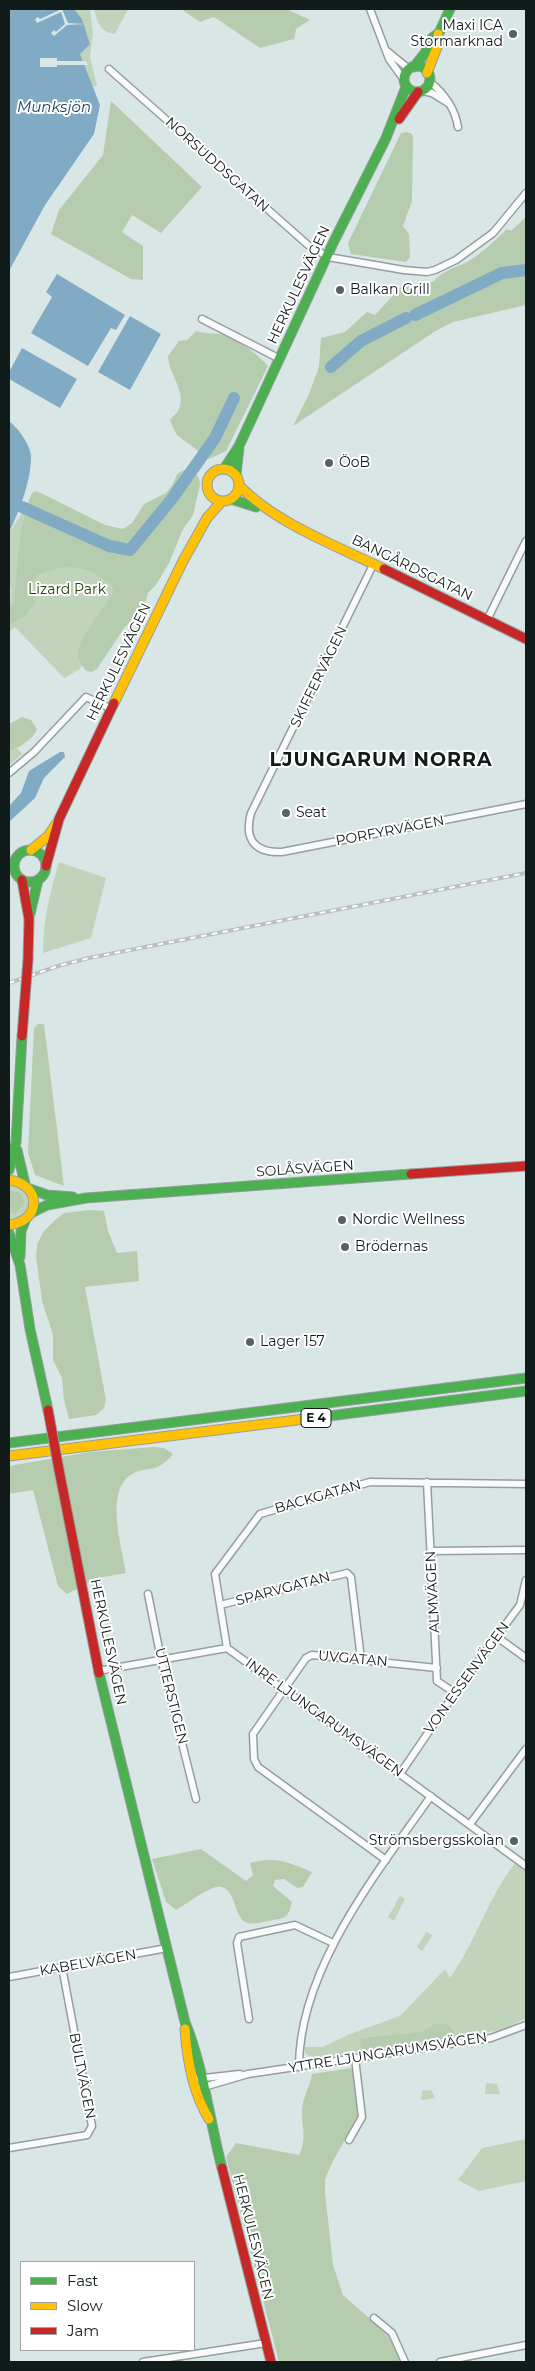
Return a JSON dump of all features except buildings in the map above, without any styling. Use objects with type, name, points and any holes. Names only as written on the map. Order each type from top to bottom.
[{"type":"main road","points":[[438,34],[439,42],[428,77],[420,92],[411,91],[405,84],[412,68],[425,53],[432,38],[438,34],[450,9]]},
{"type":"main road","points":[[412,68],[422,68],[428,77]]},
{"type":"main road","name":"HERKULESVÄGEN","points":[[224,469],[239,446],[328,258],[334,241],[386,138],[405,84]]},
{"type":"main road","name":"HERKULESVÄGEN","points":[[386,138],[420,92]]},
{"type":"main road","name":"HERKULESVÄGEN","points":[[236,475],[239,446]]},
{"type":"main road","points":[[218,469],[224,469],[236,475],[239,486],[235,495],[226,500],[209,494],[207,487],[209,476],[218,469]]},
{"type":"main road","name":"BANGÅRDSGATAN","points":[[239,486],[250,497],[286,520]]},
{"type":"main road","name":"HERKULESVÄGEN","points":[[207,518],[209,494]]},
{"type":"main road","name":"HERKULESVÄGEN","points":[[31,850],[48,836],[59,819],[183,561],[207,518],[226,500]]},
{"type":"main road","name":"BANGÅRDSGATAN","points":[[226,500],[247,503],[286,520],[526,639]]},
{"type":"main road","name":"HERKULESVÄGEN","points":[[46,866],[59,819]]},
{"type":"main road","points":[[9,858],[31,850],[43,857],[46,866],[44,874],[38,880],[29,919],[16,1142],[18,1163],[35,1200],[33,1212],[25,1221],[9,1224]]},
{"type":"main road","points":[[21,853],[14,862],[15,872],[20,878],[29,919]]},
{"type":"main road","points":[[9,872],[29,882],[38,880]]},
{"type":"main road","points":[[9,1170],[16,1142]]},
{"type":"main road","name":"SOLÅSVÄGEN","points":[[33,1212],[52,1204],[86,1198],[526,1166]]},
{"type":"main road","name":"SOLÅSVÄGEN","points":[[9,1180],[47,1194],[86,1198]]},
{"type":"main road","name":"HERKULESVÄGEN","points":[[25,1221],[20,1236],[20,1265],[30,1329],[48,1410],[98,1671],[168,1948],[199,2083],[210,2113],[209,2120],[271,2362]]},
{"type":"main road","name":"HERKULESVÄGEN","points":[[9,1233],[20,1265]]},
{"type":"main road","name":"E 4","points":[[9,1443],[526,1378]]},
{"type":"main road","name":"E 4","points":[[9,1456],[526,1391]]},
{"type":"street","points":[[370,9],[389,59],[405,84]]},
{"type":"street","points":[[386,50],[412,68]]},
{"type":"street","name":"NORSUDDSGATAN","points":[[109,69],[308,245],[328,258]]},
{"type":"street","points":[[428,77],[443,94],[456,114],[458,128]]},
{"type":"street","points":[[420,92],[432,93],[450,105]]},
{"type":"street","points":[[328,258],[404,270],[427,272],[435,270],[456,260],[493,233],[526,194]]},
{"type":"street","points":[[202,319],[280,360]]},
{"type":"street","points":[[487,620],[526,541]]},
{"type":"street","name":"SKIFFERVÄGEN","points":[[255,845],[250,837],[248,824],[251,813],[374,563]]},
{"type":"street","points":[[9,773],[34,752],[86,696],[112,710]]},
{"type":"street","name":"PORFYRVÄGEN","points":[[255,845],[270,853],[282,852],[526,804]]},
{"type":"street","name":"BACKGATAN","points":[[227,1648],[215,1574],[260,1514],[370,1482],[526,1484]]},
{"type":"street","name":"ALMVÄGEN","points":[[427,1482],[432,1551],[437,1680],[455,1693]]},
{"type":"street","points":[[432,1551],[526,1550]]},
{"type":"street","name":"SPARVGATAN","points":[[220,1605],[347,1573],[351,1577],[361,1659]]},
{"type":"street","name":"VON ESSENVÄGEN","points":[[400,1774],[455,1693],[520,1605],[526,1580]]},
{"type":"street","name":"UTTERSTIGEN","points":[[148,1594],[161,1659],[196,1798]]},
{"type":"street","points":[[497,1637],[526,1658]]},
{"type":"street","points":[[98,1671],[227,1648]]},
{"type":"street","name":"INRE LJUNGARUMSVÄGEN","points":[[227,1648],[526,1866]]},
{"type":"street","name":"UVGATAN","points":[[284,1689],[306,1658],[312,1655],[437,1668]]},
{"type":"street","points":[[284,1689],[253,1734],[254,1759],[258,1768],[386,1860]]},
{"type":"street","points":[[470,1824],[526,1748]]},
{"type":"street","points":[[299,2066],[303,2028],[333,1943],[359,1899],[431,1796]]},
{"type":"street","points":[[249,2019],[237,1943],[239,1937],[295,1925],[333,1943]]},
{"type":"street","name":"KABELVÄGEN","points":[[9,1977],[168,1948]]},
{"type":"street","name":"BULTVÄGEN","points":[[9,2148],[87,2134],[92,2126],[62,1967]]},
{"type":"street","name":"YTTRE LJUNGARUMSVÄGEN","points":[[199,2083],[299,2066],[491,2038],[526,2025]]},
{"type":"street","points":[[350,2140],[362,2117],[355,2058]]},
{"type":"street","points":[[374,2318],[392,2334],[405,2362]]},
{"type":"street","points":[[144,2362],[266,2343]]},
{"type":"street","points":[[440,2362],[526,2345]]},
{"type":"green space","points":[[27,9],[90,9],[93,33],[90,57],[97,86],[89,87]]},
{"type":"green space","points":[[94,9],[128,9],[115,34],[106,31],[100,26]]},
{"type":"green space","points":[[181,9],[287,9],[310,20],[296,29],[294,39],[260,48],[214,17],[200,22]]},
{"type":"green space","points":[[111,101],[202,187],[161,233],[132,215],[122,232],[143,246],[143,280],[131,279],[51,234],[59,210],[103,155]]},
{"type":"green space","points":[[407,132],[412,134],[413,138],[412,201],[403,226],[409,234],[410,257],[406,262],[351,254],[348,243],[401,133]]},
{"type":"green space","points":[[526,217],[526,305],[453,322],[437,330],[293,426],[309,394],[319,367],[321,338],[345,332],[367,312],[375,315],[401,287],[433,282],[444,272],[467,262],[488,247],[507,229],[511,231]]},
{"type":"green space","points":[[196,331],[220,334],[233,339],[268,366],[226,451],[209,459],[177,435],[170,421],[179,409],[181,396],[168,356],[179,341],[187,340]]},
{"type":"green space","points":[[186,469],[194,472],[199,478],[200,485],[193,515],[182,531],[169,563],[156,585],[148,593],[144,607],[125,627],[97,669],[92,672],[86,671],[78,656],[79,649],[87,631],[114,589],[107,581],[90,572],[75,567],[68,567],[37,575],[32,587],[35,603],[25,616],[9,625],[9,605],[14,604],[23,519],[32,493],[35,491],[41,493],[105,525],[123,529],[132,523],[144,504],[166,493],[173,484],[177,474]]},
{"type":"green space","name":"Lizard Park","points":[[22,513],[25,515],[22,524],[145,569],[80,669],[64,678],[15,627],[9,632],[11,587],[9,586],[9,533]]},
{"type":"green space","points":[[22,717],[31,720],[37,729],[29,740],[9,752],[9,724]]},
{"type":"green space","points":[[17,748],[22,754],[9,765],[9,752]]},
{"type":"green space","points":[[59,862],[106,878],[91,938],[43,953],[44,929]]},
{"type":"green space","points":[[38,1024],[44,1024],[64,1186],[35,1175],[28,1153],[34,1028]]},
{"type":"green space","points":[[9,1184],[25,1190],[30,1202],[29,1209],[25,1215],[9,1221],[9,1213],[21,1209],[24,1199],[19,1192],[9,1190]]},
{"type":"green space","points":[[9,1190],[19,1192],[24,1199],[23,1206],[16,1213],[9,1213]]},
{"type":"green space","points":[[89,1210],[104,1211],[108,1231],[117,1253],[137,1251],[139,1281],[85,1287],[106,1400],[104,1408],[96,1415],[69,1419],[64,1400],[62,1378],[53,1360],[53,1335],[42,1301],[36,1256],[37,1245],[43,1232],[64,1213]]},
{"type":"green space","points":[[154,1447],[164,1448],[173,1454],[162,1465],[132,1474],[124,1482],[119,1493],[117,1520],[126,1573],[98,1578],[67,1594],[58,1586],[33,1490],[9,1494],[9,1466],[90,1452]]},
{"type":"green space","points":[[201,1849],[246,1881],[253,1875],[250,1863],[259,1861],[282,1861],[312,1872],[303,1887],[297,1888],[284,1879],[275,1880],[273,1886],[292,1902],[288,1914],[282,1918],[259,1923],[248,1923],[240,1916],[230,1893],[221,1887],[205,1892],[176,1910],[166,1902],[152,1859]]},
{"type":"green space","points":[[515,1863],[526,1871],[526,2018],[502,2030],[455,2037],[454,2031],[434,2024],[423,2031],[362,2038],[360,2046],[363,2051],[316,2058],[305,2054],[305,2047],[323,2047],[350,2034],[400,2016],[445,1969],[450,1978],[497,1891]]},
{"type":"green space","points":[[400,1896],[405,1899],[394,1921],[388,1917]]},
{"type":"green space","points":[[426,1932],[433,1935],[422,1951],[417,1947]]},
{"type":"green space","points":[[434,2024],[446,2024],[454,2031],[455,2037],[363,2051],[360,2046],[361,2038],[423,2031]]},
{"type":"green space","points":[[352,2068],[358,2116],[325,2179],[333,2265],[343,2295],[391,2340],[401,2362],[279,2362],[226,2157],[236,2143],[299,2155],[303,2144],[302,2107],[312,2074]]},
{"type":"green space","points":[[486,2083],[497,2084],[500,2094],[485,2094]]},
{"type":"green space","points":[[431,2090],[435,2098],[421,2100],[422,2091]]},
{"type":"green space","points":[[526,2139],[526,2181],[479,2191],[458,2180],[482,2148]]},
{"type":"water","name":"Munksjön","points":[[9,9],[74,9],[82,19],[90,44],[80,54],[100,105],[94,134],[45,205],[9,271]]},
{"type":"water","points":[[57,274],[125,315],[116,330],[111,328],[88,366],[31,333],[52,297],[46,292]]},
{"type":"water","points":[[130,316],[161,334],[130,390],[98,372]]},
{"type":"water","points":[[22,348],[77,379],[60,408],[9,379],[9,372]]},
{"type":"water","points":[[9,421],[23,437],[29,447],[31,457],[27,486],[9,533]]},
{"type":"water","points":[[60,752],[64,752],[65,757],[44,778],[35,798],[9,822],[9,806],[21,793],[29,771]]},
{"type":"pier","points":[[62,9],[68,23],[86,24],[67,25],[54,36],[51,33],[54,30],[56,32],[65,24],[61,12],[37,23],[35,19],[38,17],[40,19]]},
{"type":"pier","points":[[40,58],[57,58],[57,61],[86,61],[88,65],[40,67]]},
{"type":"waterway","points":[[415,315],[502,273],[526,270]]},
{"type":"waterway","points":[[331,367],[361,341],[406,318]]},
{"type":"waterway","points":[[22,507],[109,546],[130,550],[171,500],[215,438],[234,398]]},
{"type":"railway","points":[[9,983],[58,966],[89,958],[526,873]]},
{"type":"traffic: fast","points":[[414,67],[425,53],[432,38],[439,33],[450,9]]},
{"type":"traffic: fast","points":[[417,66],[426,70],[430,79],[426,88],[417,92],[408,88],[404,79],[408,70],[417,66]]},
{"type":"traffic: fast","points":[[224,469],[239,446],[334,241],[386,138],[406,87]]},
{"type":"traffic: fast","points":[[236,475],[239,448]]},
{"type":"traffic: fast","points":[[231,499],[256,507]]},
{"type":"traffic: fast","points":[[30,850],[36,851],[41,855],[45,860],[46,866],[45,872],[41,877],[36,881],[30,882],[24,881],[19,877],[15,872],[14,866],[15,860],[19,855],[24,851],[30,850]]},
{"type":"traffic: fast","points":[[30,914],[38,880]]},
{"type":"traffic: fast","points":[[9,1170],[16,1142],[22,1036]]},
{"type":"traffic: fast","points":[[17,1150],[25,1184]]},
{"type":"traffic: fast","points":[[33,1212],[47,1205],[86,1198],[411,1174]]},
{"type":"traffic: fast","points":[[30,1189],[47,1195],[73,1197]]},
{"type":"traffic: fast","points":[[20,1257],[21,1231],[25,1221]]},
{"type":"traffic: fast","points":[[9,1233],[20,1265],[30,1329],[48,1410]]},
{"type":"traffic: fast","points":[[9,1443],[526,1378]]},
{"type":"traffic: fast","points":[[313,1418],[526,1391]]},
{"type":"traffic: fast","points":[[99,1673],[185,2022],[202,2076],[222,2168]]},
{"type":"traffic: slow","points":[[427,73],[439,42],[438,34]]},
{"type":"traffic: slow","points":[[223,469],[229,470],[234,474],[238,479],[239,485],[238,491],[234,496],[229,500],[223,501],[217,500],[212,496],[208,491],[207,485],[208,479],[212,474],[217,470],[223,469]]},
{"type":"traffic: slow","points":[[239,485],[270,511],[288,522],[327,543],[384,569]]},
{"type":"traffic: slow","points":[[114,703],[183,561],[207,518],[222,501]]},
{"type":"traffic: slow","points":[[31,850],[48,836],[56,824]]},
{"type":"traffic: slow","points":[[9,1180],[20,1183],[28,1188],[34,1202],[28,1217],[20,1222],[9,1225]]},
{"type":"traffic: slow","points":[[9,1456],[313,1418]]},
{"type":"traffic: slow","points":[[185,2029],[192,2076],[203,2109],[209,2119]]},
{"type":"traffic: jam","points":[[399,119],[418,92]]},
{"type":"traffic: jam","points":[[384,569],[526,639]]},
{"type":"traffic: jam","points":[[46,866],[59,819],[114,703]]},
{"type":"traffic: jam","points":[[22,880],[29,919],[28,960]]},
{"type":"traffic: jam","points":[[22,1036],[28,960]]},
{"type":"traffic: jam","points":[[411,1174],[526,1166]]},
{"type":"traffic: jam","points":[[48,1410],[59,1470]]},
{"type":"traffic: jam","points":[[59,1470],[99,1673]]},
{"type":"traffic: jam","points":[[222,2168],[271,2362]]},
{"type":"place","name":"Maxi ICA Stormarknad","points":[[513,34]]},
{"type":"place","name":"Balkan Grill","points":[[340,290]]},
{"type":"place","name":"ÖoB","points":[[329,463]]},
{"type":"place","name":"Seat","points":[[286,813]]},
{"type":"place","name":"Nordic Wellness","points":[[342,1220]]},
{"type":"place","name":"Brödernas","points":[[345,1247]]},
{"type":"place","name":"Lager 157","points":[[250,1342]]},
{"type":"place","name":"Strömsbergsskolan","points":[[514,1841]]},
{"type":"district","name":"LJUNGARUM NORRA","points":[[381,760]]}]
